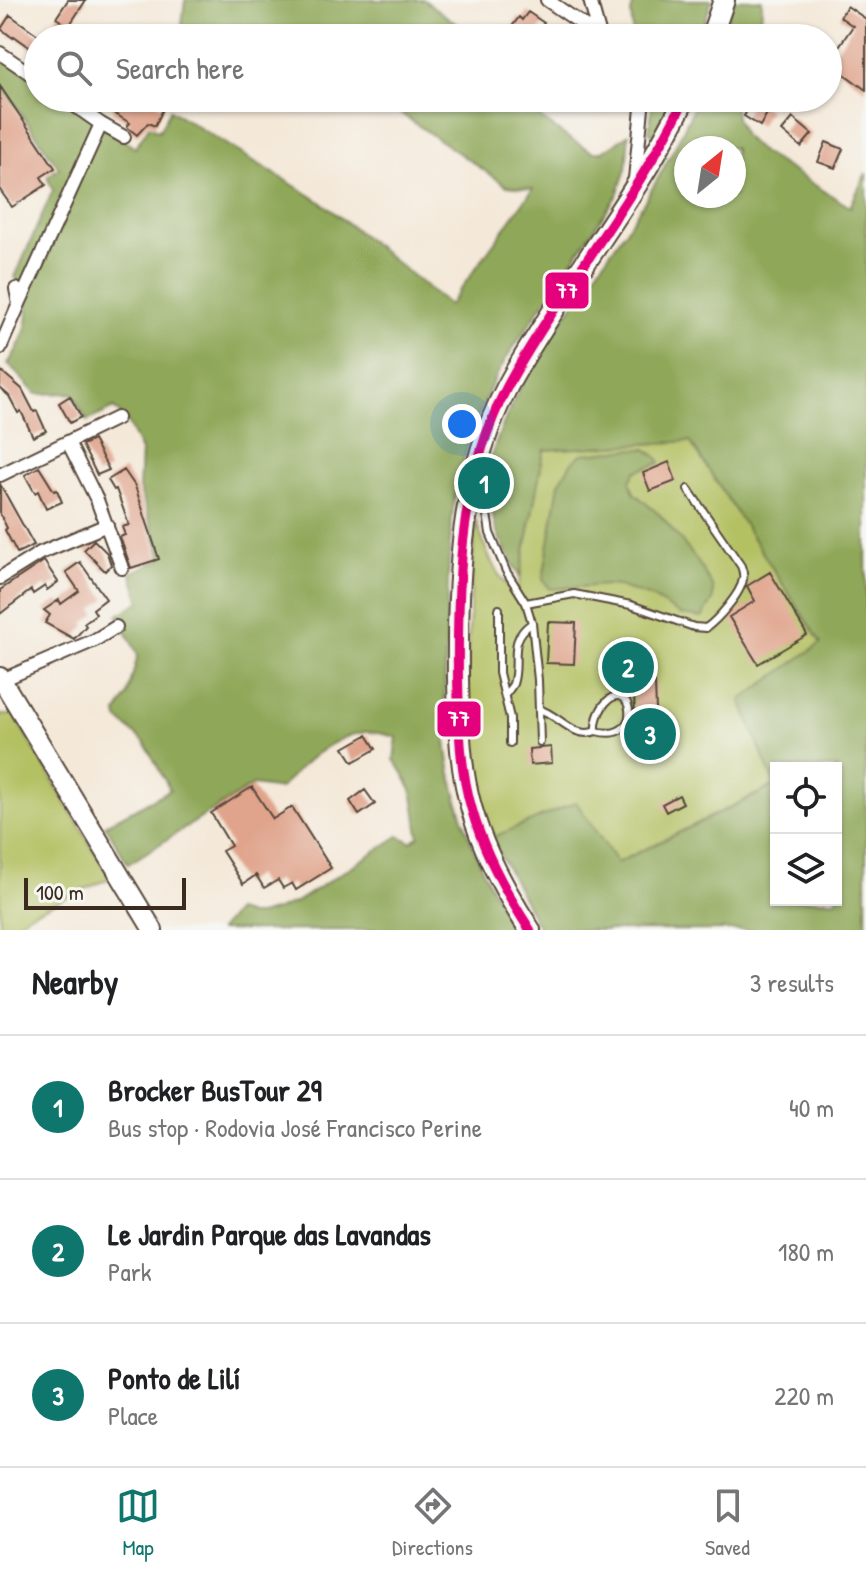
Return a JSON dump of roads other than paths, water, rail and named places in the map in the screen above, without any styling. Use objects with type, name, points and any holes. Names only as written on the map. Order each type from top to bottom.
[{"type":"main road","points":[[716,24],[724,0]]},
{"type":"main road","points":[[530,930],[489,858],[468,793],[460,744],[459,597],[462,541],[474,477],[494,413],[520,362],[634,190],[677,112]]},
{"type":"main road","points":[[4,692],[153,930]]},
{"type":"street","points":[[547,0],[582,24]]},
{"type":"street","points":[[590,0],[597,24]]},
{"type":"street","points":[[0,53],[24,69]]},
{"type":"street","points":[[84,112],[124,137]]},
{"type":"street","points":[[634,190],[642,112]]},
{"type":"street","points":[[0,348],[101,124]]},
{"type":"street","points":[[16,289],[19,304]]},
{"type":"street","points":[[0,475],[117,418]]},
{"type":"street","points":[[68,442],[94,492],[122,568]]},
{"type":"street","points":[[0,578],[40,553],[107,525]]},
{"type":"street","points":[[4,692],[116,627]]},
{"type":"lane","points":[[474,477],[483,489],[490,533],[506,571],[526,603],[532,623],[540,742]]},
{"type":"lane","points":[[526,603],[574,594],[631,605],[694,627],[706,628],[716,621],[742,585],[744,576],[741,566],[688,489]]},
{"type":"lane","points":[[499,609],[499,673],[510,718],[510,743]]},
{"type":"lane","points":[[505,695],[513,685],[517,643],[523,629],[532,623]]},
{"type":"lane","points":[[539,709],[576,732],[609,733],[622,728],[631,707],[620,697],[612,697],[598,715],[596,731]]},
{"type":"place","name":"Brocker BusTour 29","points":[[484,483]]},
{"type":"place","name":"Le Jardin Parque das Lavandas","points":[[628,667]]},
{"type":"place","name":"Ponto de Lilí","points":[[650,734]]}]
